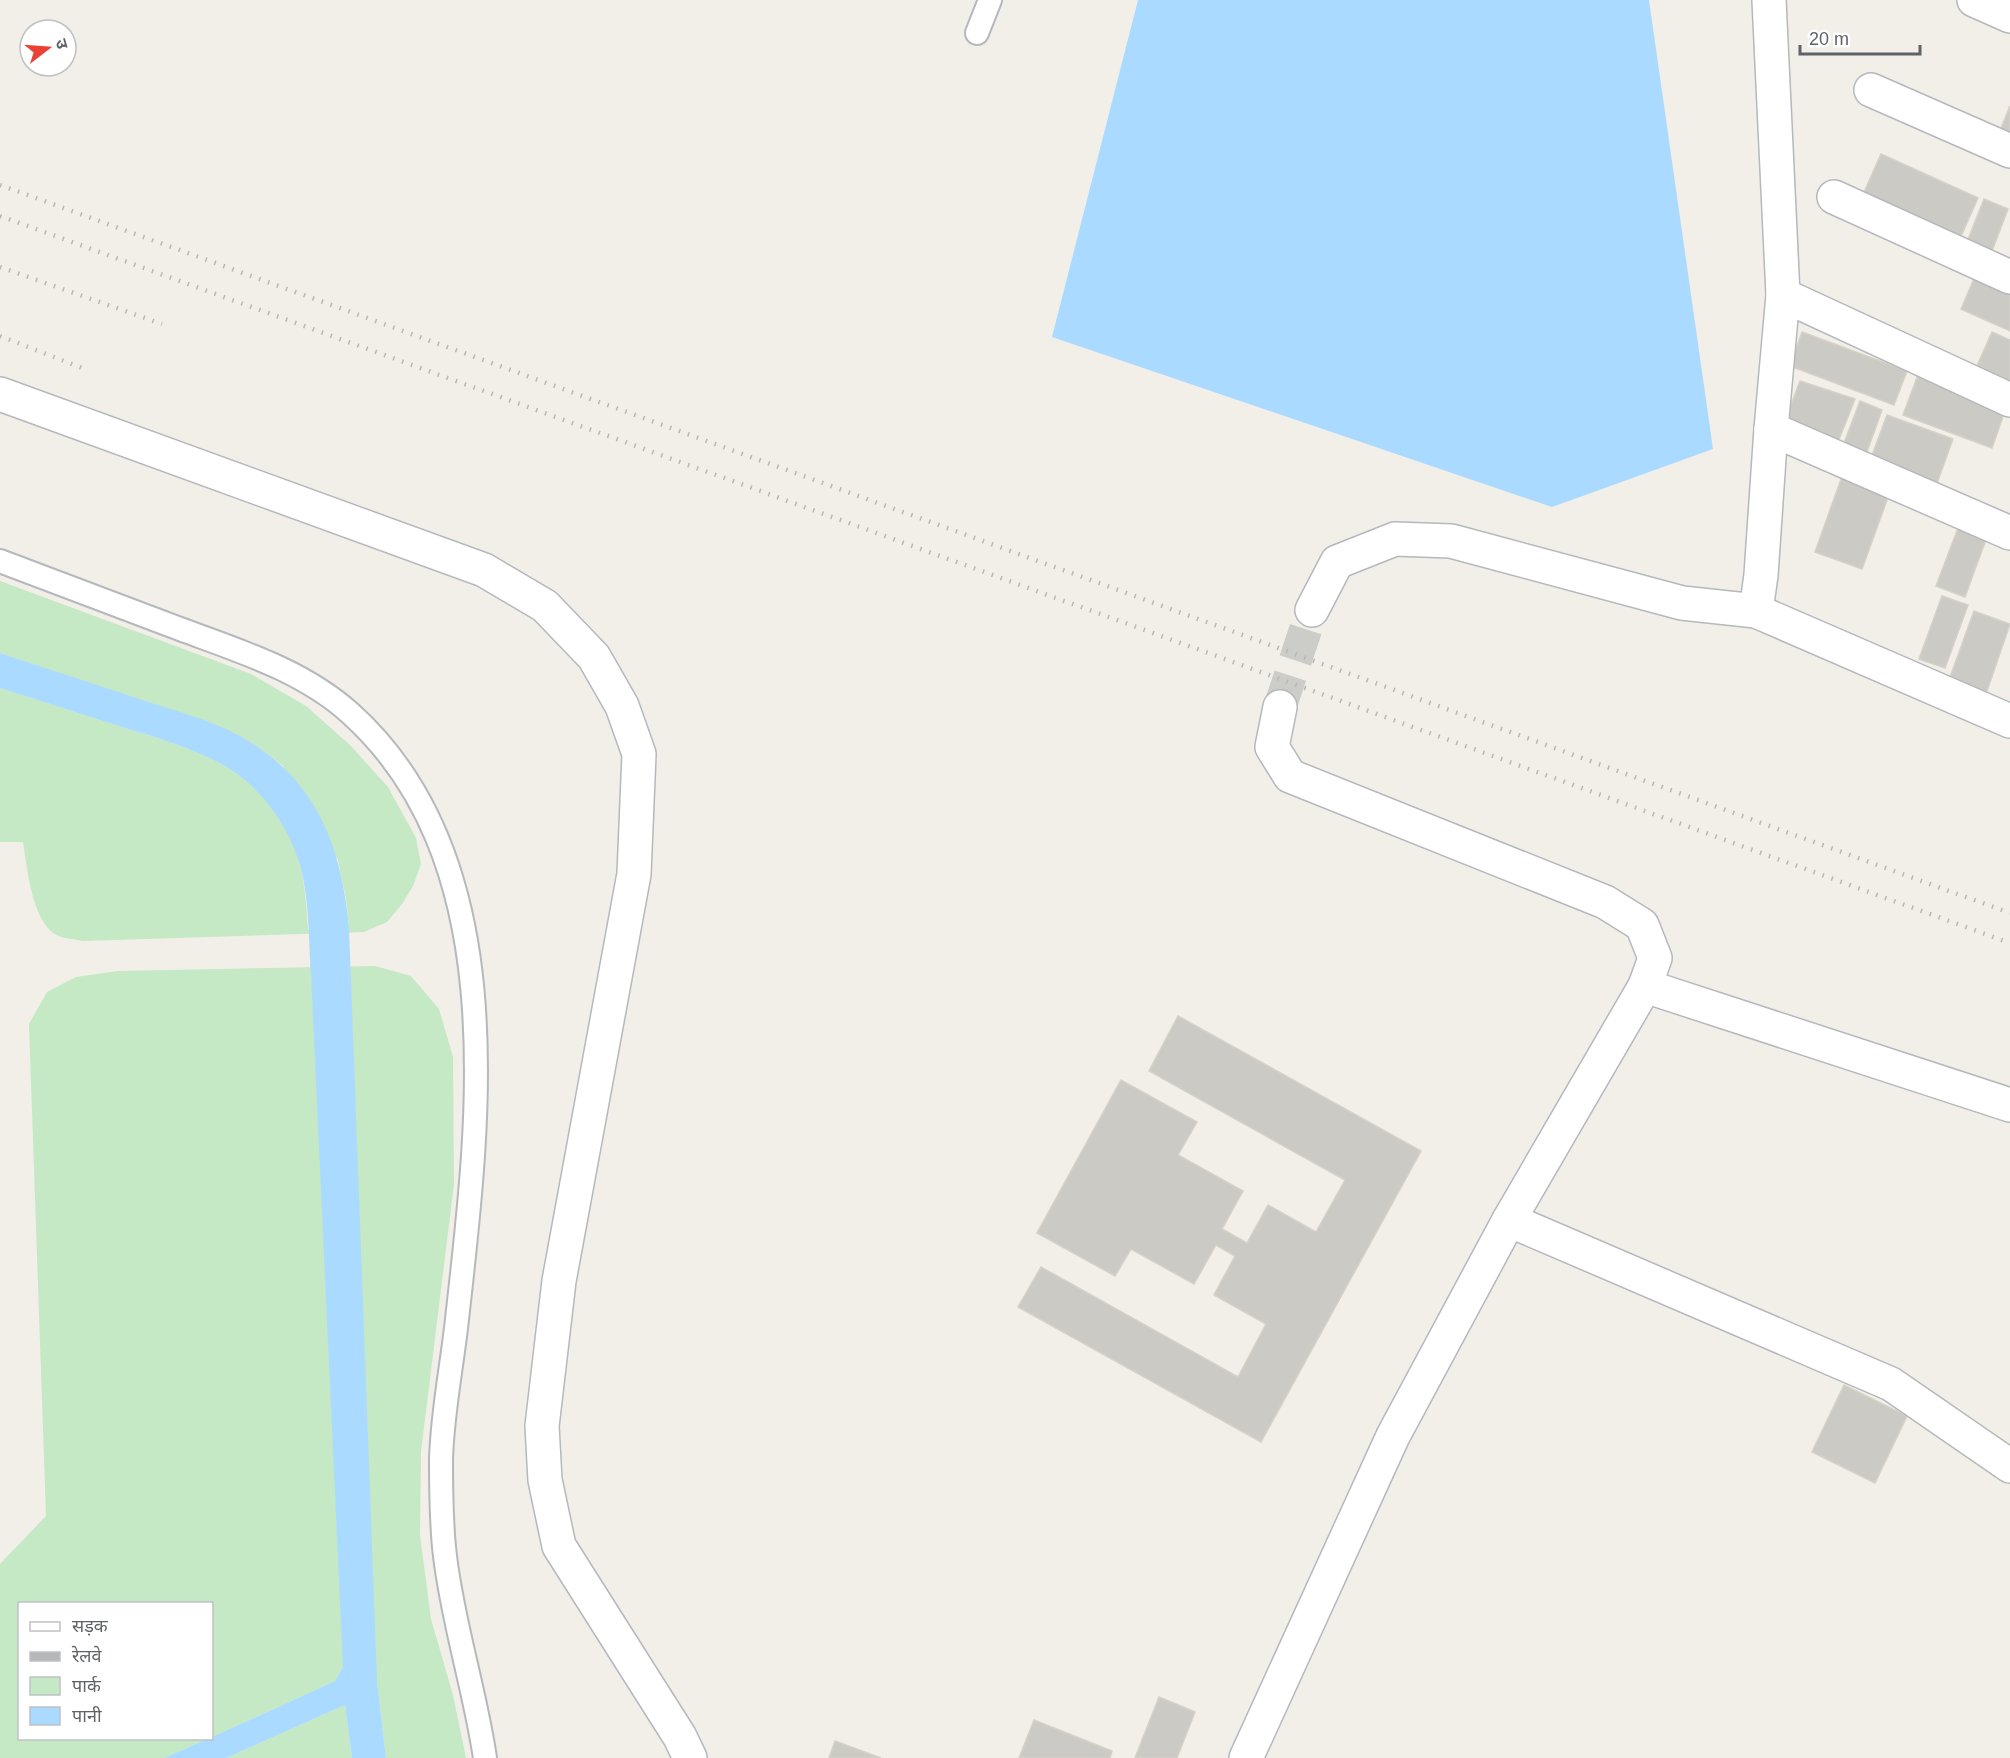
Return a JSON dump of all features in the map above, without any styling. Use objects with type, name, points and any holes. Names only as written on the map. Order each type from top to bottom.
[{"type":"street","points":[[1756,611],[1761,575],[1783,296],[1769,0]]},
{"type":"street","points":[[1974,0],[2010,16]]},
{"type":"street","points":[[1872,90],[2010,151]]},
{"type":"street","points":[[1834,198],[2010,277]]},
{"type":"street","points":[[1783,296],[2010,400]]},
{"type":"street","points":[[0,394],[484,570],[545,606],[594,657],[622,706],[639,754],[634,874],[559,1281],[542,1426],[545,1480],[560,1546],[680,1737],[690,1758]]},
{"type":"street","points":[[1771,429],[2010,532]]},
{"type":"street","points":[[1312,610],[1337,562],[1395,539],[1451,541],[1682,603],[1756,611],[2010,721]]},
{"type":"street","points":[[1246,1758],[1393,1436],[1509,1220],[1646,986],[1654,958],[1642,925],[1605,902],[1290,776],[1272,747],[1280,707]]},
{"type":"street","points":[[1646,986],[2010,1106]]},
{"type":"street","points":[[1509,1220],[1891,1384],[2010,1466]]},
{"type":"lane","points":[[977,33],[990,0]]},
{"type":"lane","points":[[0,561],[261,659],[304,680],[349,712],[386,749],[417,797],[440,845],[457,895],[467,944],[473,998],[476,1088],[472,1182],[441,1455],[441,1509],[447,1568],[458,1630],[479,1716],[485,1758]]},
{"type":"green space","points":[[0,581],[251,674],[306,706],[350,745],[388,787],[416,838],[421,864],[413,886],[387,922],[364,932],[82,941],[59,936],[50,930],[32,894],[23,842],[0,842],[0,688],[170,742],[216,761],[244,779],[270,806],[290,836],[302,876],[308,930],[349,927],[338,860],[282,765],[258,747],[225,729],[0,653]]},
{"type":"green space","points":[[375,966],[411,976],[439,1009],[453,1057],[454,1184],[421,1452],[420,1535],[431,1619],[453,1695],[466,1758],[386,1758],[377,1681],[343,1667],[335,1681],[213,1737],[213,1602],[18,1602],[18,1740],[205,1740],[164,1758],[0,1758],[0,1564],[46,1516],[29,1024],[47,992],[76,977],[118,971]]},
{"type":"green space","points":[[345,1705],[352,1758],[226,1758]]},
{"type":"water","points":[[1138,0],[1649,0],[1713,449],[1552,507],[1052,337]]},
{"type":"water","points":[[0,653],[226,729],[255,745],[280,764],[300,786],[329,836],[345,895],[349,928],[377,1681],[386,1758],[352,1758],[345,1705],[226,1758],[164,1758],[205,1740],[213,1740],[213,1737],[335,1681],[343,1667],[309,929],[304,884],[297,856],[283,825],[270,806],[246,781],[219,763],[170,742],[0,688]]},
{"type":"building","points":[[2010,106],[2010,132],[2001,128]]},
{"type":"building","points":[[1881,154],[1978,198],[1958,243],[1861,199]]},
{"type":"building","points":[[1984,199],[2008,209],[1992,251],[1967,242]]},
{"type":"building","points":[[1979,267],[2010,281],[2010,331],[1961,309]]},
{"type":"building","points":[[1802,332],[1907,371],[1894,405],[1790,366]]},
{"type":"building","points":[[1992,332],[2010,340],[2010,393],[1972,377]]},
{"type":"building","points":[[1918,375],[2006,408],[1992,448],[1903,415]]},
{"type":"building","points":[[1800,381],[1855,399],[1838,442],[1786,418]]},
{"type":"building","points":[[1860,401],[1882,410],[1864,460],[1841,451]]},
{"type":"building","points":[[1887,415],[1953,439],[1936,486],[1870,461]]},
{"type":"building","points":[[1844,471],[1891,489],[1862,569],[1815,552]]},
{"type":"building","points":[[1960,523],[1988,534],[1965,597],[1936,586]]},
{"type":"building","points":[[1942,596],[1968,605],[1945,668],[1919,659]]},
{"type":"building","points":[[1974,611],[2010,624],[1986,694],[1949,680]]},
{"type":"building","points":[[1178,1016],[1421,1151],[1261,1442],[1018,1307],[1041,1267],[1238,1377],[1266,1324],[1214,1295],[1235,1256],[1216,1245],[1194,1284],[1131,1249],[1115,1276],[1037,1233],[1121,1080],[1197,1122],[1178,1155],[1243,1191],[1222,1229],[1247,1243],[1268,1205],[1316,1232],[1345,1180],[1149,1071]]},
{"type":"building","points":[[1844,1385],[1907,1416],[1875,1483],[1812,1452]]},
{"type":"building","points":[[1159,1697],[1195,1712],[1177,1758],[1135,1758]]},
{"type":"building","points":[[1034,1720],[1112,1751],[1110,1758],[1019,1758]]},
{"type":"building","points":[[835,1741],[881,1758],[829,1758]]},
{"type":"tunnel","points":[[1280,707],[1312,610]]},
{"type":"railway","points":[[0,185],[2010,913]]},
{"type":"railway","points":[[0,216],[2010,943]]},
{"type":"railway","points":[[0,267],[162,324]]},
{"type":"railway","points":[[0,336],[82,368]]}]
